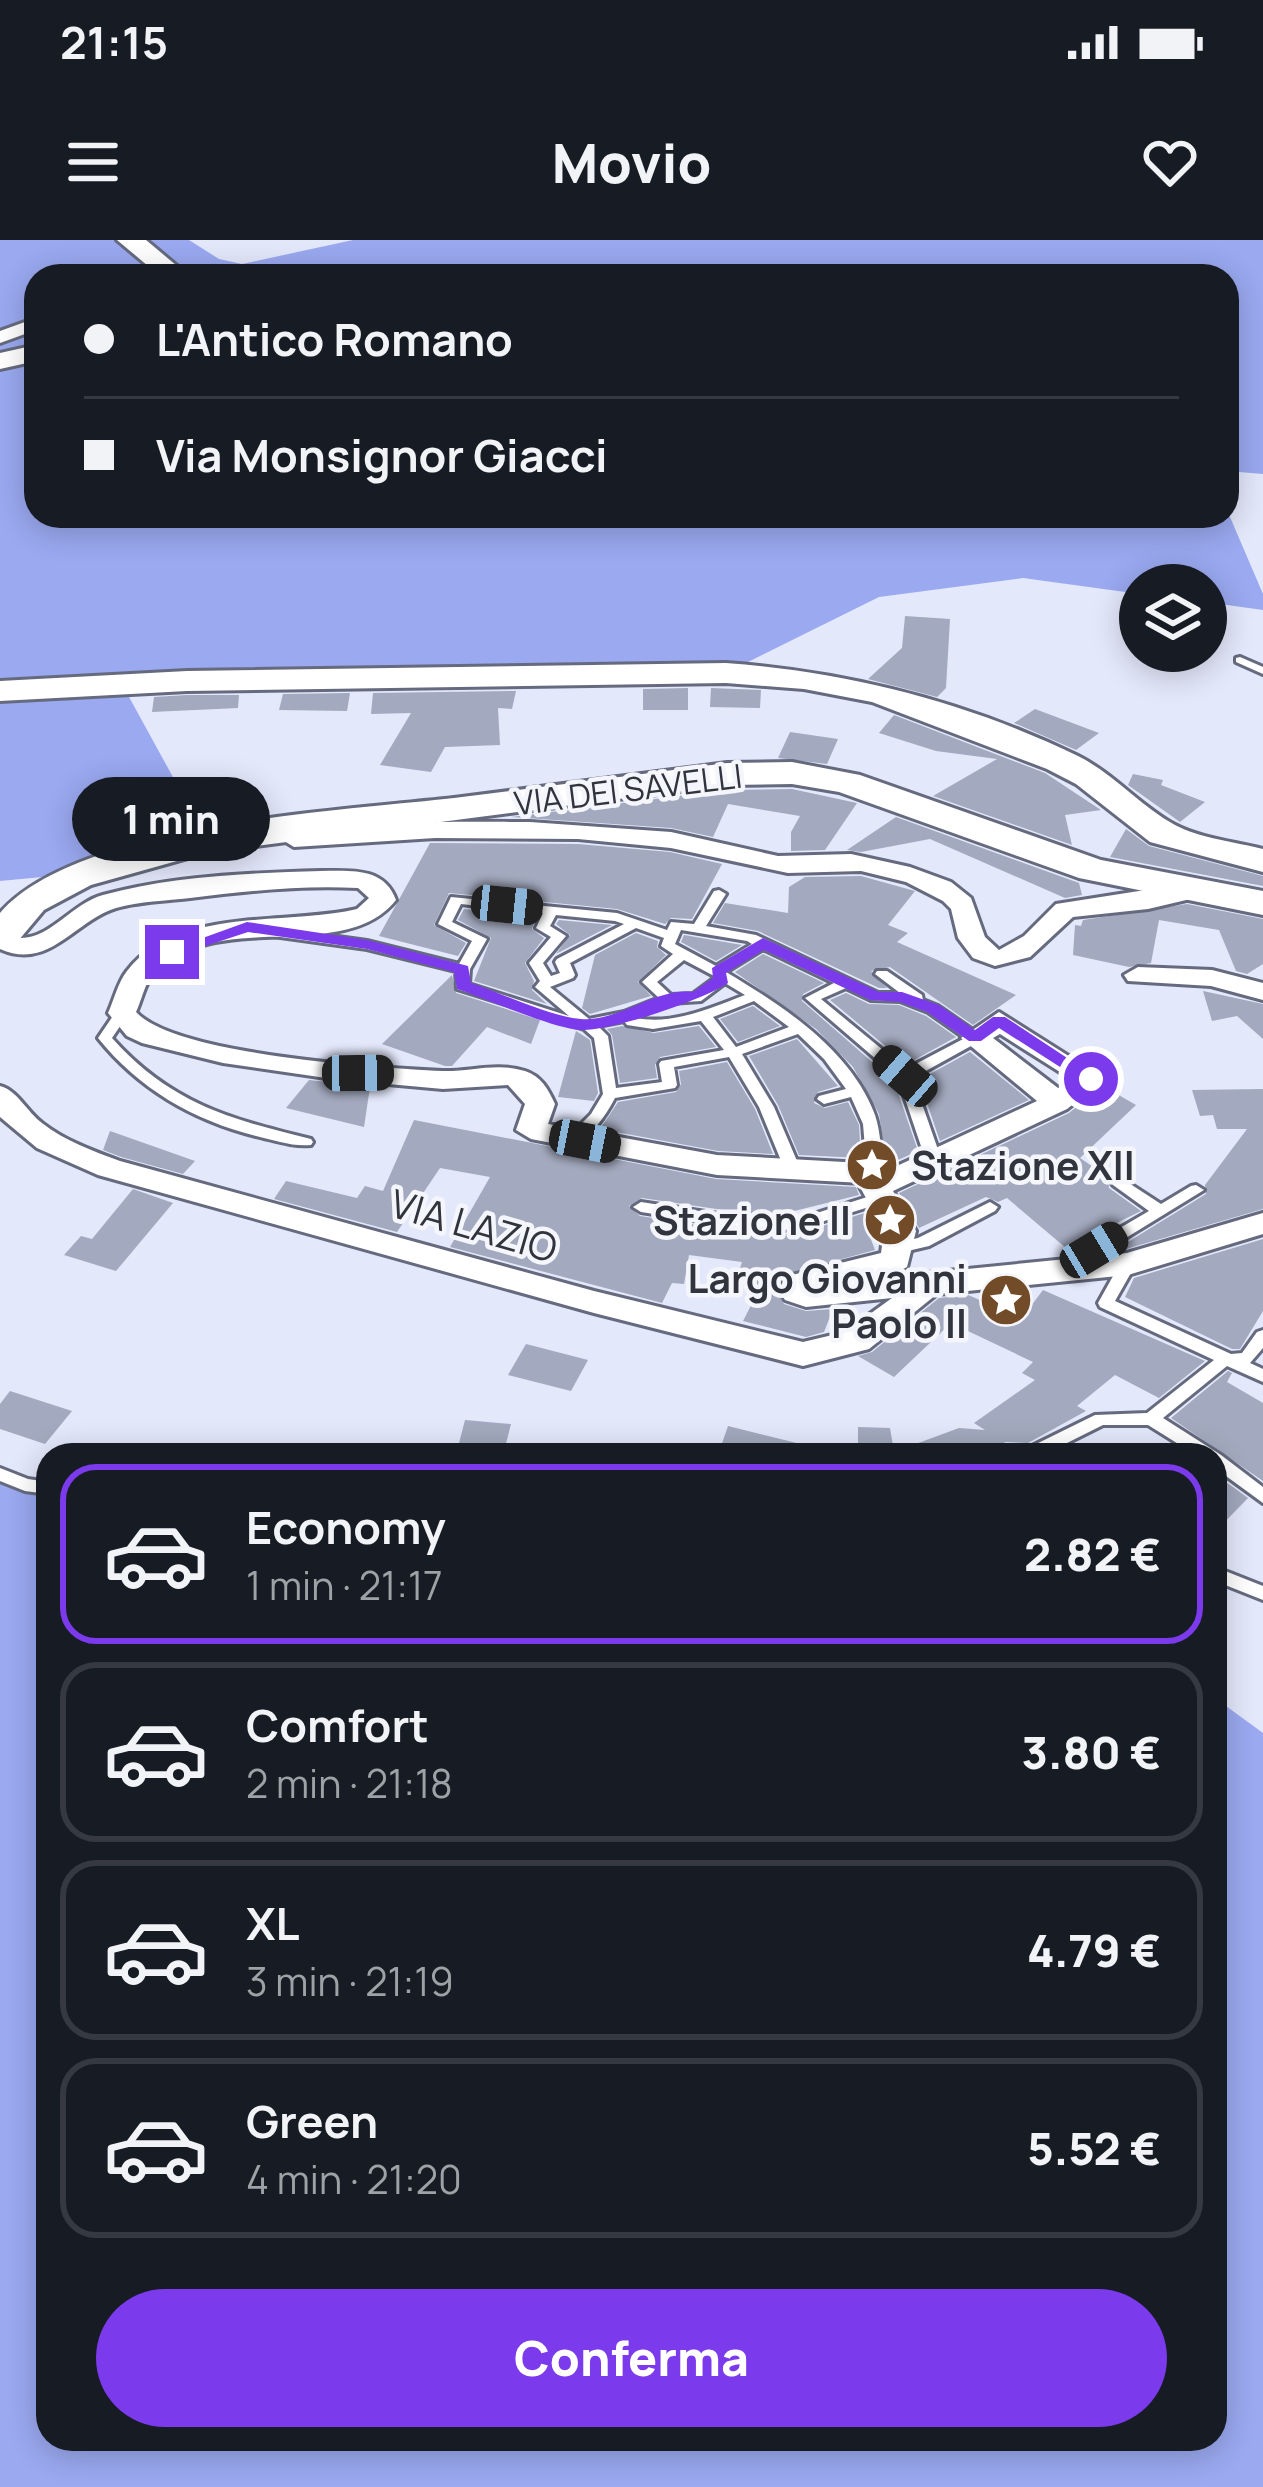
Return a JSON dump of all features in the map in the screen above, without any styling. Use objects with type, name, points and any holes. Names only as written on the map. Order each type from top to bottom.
[{"type":"street","points":[[130,240],[161,264]]},
{"type":"street","points":[[0,691],[187,681],[726,673],[804,679],[880,693],[1060,761],[1089,776],[1163,834],[1263,861]]},
{"type":"street","name":"VIA DEI SAVELLI","points":[[2,937],[8,922],[47,890],[121,863],[208,841],[727,774],[792,773],[848,783],[1092,870],[1263,903]]},
{"type":"street","points":[[208,841],[400,832],[573,833],[670,840],[785,865],[858,862],[947,892],[968,912],[972,939],[981,950],[998,957],[1019,954],[1034,945],[1065,910],[1190,891]]},
{"type":"street","points":[[2,937],[16,948],[41,945],[86,912],[110,902],[263,880],[365,880],[380,891],[383,900],[370,916],[352,922],[247,927],[184,945],[156,960],[125,992],[122,1013],[137,1030],[180,1045],[348,1073],[450,1081],[494,1075],[526,1083],[540,1103],[531,1130],[717,1165],[792,1168],[887,1181],[1058,1102],[1091,1079],[999,1021],[975,1038],[1058,1102]]},
{"type":"street","points":[[1138,975],[1212,978],[1263,992]]},
{"type":"street","name":"VIA LAZIO","points":[[0,1095],[36,1132],[76,1156],[109,1168],[573,1297],[803,1354],[833,1351],[871,1335],[929,1283]]},
{"type":"street","points":[[887,1181],[900,1239],[896,1259],[884,1267],[794,1288],[800,1295],[1128,1264],[1263,1223]]},
{"type":"lane","points":[[1240,660],[1263,671]]},
{"type":"lane","points":[[668,1000],[649,982],[674,940],[699,927],[719,894]]},
{"type":"lane","points":[[641,1207],[770,1227],[805,1222],[887,1181],[871,1125],[855,1092],[818,1046],[754,996],[720,976],[674,940],[636,923],[456,900],[446,924],[480,939],[463,970],[462,986],[568,1023],[588,1024],[628,1016],[668,1000],[696,998],[720,976],[763,943]]},
{"type":"lane","points":[[547,982],[536,963],[559,936],[543,928],[551,910]]},
{"type":"lane","points":[[573,1139],[597,1117],[610,1094],[602,1039],[542,987],[568,974],[562,962],[636,923]]},
{"type":"lane","points":[[247,927],[367,945],[463,970]]},
{"type":"lane","points":[[699,927],[763,943],[876,997],[902,997],[933,1009]]},
{"type":"lane","points":[[882,974],[975,1038],[905,1076]]},
{"type":"lane","points":[[847,982],[812,998],[905,1076],[934,1161]]},
{"type":"lane","points":[[628,1016],[632,1022],[652,1025],[704,1016],[754,996]]},
{"type":"lane","points":[[122,1013],[105,1038],[122,1060],[190,1108],[234,1129],[305,1142]]},
{"type":"lane","points":[[704,1016],[735,1052],[779,1131],[792,1168]]},
{"type":"lane","points":[[610,1094],[670,1085],[666,1064],[735,1052],[798,1029]]},
{"type":"lane","points":[[824,1099],[855,1092]]},
{"type":"lane","points":[[1118,1181],[1160,1211]]},
{"type":"lane","points":[[1066,1267],[1196,1190]]},
{"type":"lane","points":[[900,1239],[922,1243],[990,1207]]},
{"type":"lane","points":[[1128,1264],[1106,1303],[1263,1376]]},
{"type":"lane","points":[[1151,1419],[1223,1361],[1247,1358],[1263,1336]]},
{"type":"lane","points":[[1052,1443],[1101,1419],[1151,1419],[1190,1443]]},
{"type":"lane","points":[[1227,1468],[1263,1496]]},
{"type":"lane","points":[[0,1474],[36,1487]]},
{"type":"lane","points":[[1227,1579],[1263,1593]]},
{"type":"shaded area","points":[[0,240],[189,240],[219,259],[242,264],[24,264],[24,528],[1235,528],[1263,594],[1263,610],[1227,605],[1227,564],[1119,564],[1119,591],[1023,578],[879,597],[726,673],[123,686],[208,841],[95,872],[0,881]]},
{"type":"shaded area","points":[[353,240],[1263,240],[1263,474],[1239,472],[1239,264],[242,264]]},
{"type":"shaded area","points":[[0,1475],[36,1486],[36,2451],[1227,2451],[1227,1707],[1263,1733],[1263,2487],[0,2487]]},
{"type":"building","points":[[905,616],[950,619],[946,688],[937,697],[868,679],[902,648]]},
{"type":"building","points":[[688,688],[688,710],[643,710],[643,689]]},
{"type":"building","points":[[711,688],[761,690],[760,708],[710,707]]},
{"type":"building","points":[[516,691],[512,709],[498,708],[500,745],[445,747],[431,772],[380,765],[411,713],[371,714],[373,693]]},
{"type":"building","points":[[350,693],[347,711],[279,710],[283,694]]},
{"type":"building","points":[[239,695],[238,708],[152,712],[154,697]]},
{"type":"building","points":[[1035,709],[1099,733],[1076,750],[1014,723]]},
{"type":"building","points":[[894,715],[1045,773],[1101,810],[1065,815],[1072,845],[933,796],[997,759],[936,751],[879,733]]},
{"type":"building","points":[[790,732],[838,739],[827,764],[778,758]]},
{"type":"building","points":[[1133,774],[1163,780],[1161,785],[1205,802],[1180,822],[1128,785]]},
{"type":"building","points":[[792,789],[857,803],[825,850],[791,851],[791,832],[800,816],[728,804],[713,837],[671,828],[511,817],[727,790]]},
{"type":"building","points":[[896,817],[1079,883],[1082,895],[1065,898],[930,839],[861,852],[847,850]]},
{"type":"building","points":[[1126,829],[1149,846],[1263,876],[1263,886],[1110,857]]},
{"type":"building","points":[[430,843],[578,844],[670,852],[722,864],[692,919],[671,918],[665,924],[617,909],[449,893],[434,925],[466,943],[458,956],[379,936]]},
{"type":"building","points":[[861,876],[915,891],[888,925],[908,933],[897,942],[1016,995],[973,1025],[890,967],[871,971],[887,988],[879,988],[758,931],[713,923],[725,903],[788,913],[789,887],[805,877]]},
{"type":"building","points":[[1187,904],[1263,919],[1263,964],[1247,974],[1236,971],[1219,930],[1159,920],[1151,963],[1129,967],[1073,955],[1075,925],[1081,926],[1083,920]]},
{"type":"building","points":[[464,909],[536,917],[532,929],[544,938],[525,963],[534,981],[532,990],[547,1004],[474,981],[491,938],[458,920]]},
{"type":"building","points":[[559,920],[612,925],[556,954],[570,935],[556,924]]},
{"type":"building","points":[[636,933],[658,941],[657,947],[666,955],[638,982],[651,996],[590,1014],[582,1008],[595,955]]},
{"type":"building","points":[[684,935],[742,945],[716,961],[681,942]]},
{"type":"building","points":[[763,954],[824,983],[803,994],[802,1001],[894,1081],[918,1151],[886,1160],[879,1114],[853,1067],[816,1029],[735,972]]},
{"type":"building","points":[[452,975],[456,993],[540,1020],[531,1044],[487,1027],[452,1066],[445,1066],[382,1044]]},
{"type":"building","points":[[1203,991],[1263,1004],[1263,1039],[1237,1016],[1212,1021]]},
{"type":"building","points":[[846,993],[869,1004],[899,1005],[926,1016],[956,1037],[907,1064],[830,1000]]},
{"type":"building","points":[[753,1006],[780,1026],[738,1042],[720,1019]]},
{"type":"building","points":[[622,1026],[654,1033],[699,1026],[716,1047],[660,1057],[655,1065],[657,1078],[620,1083],[607,1029]]},
{"type":"building","points":[[576,1031],[590,1040],[598,1093],[594,1101],[558,1097]]},
{"type":"building","points":[[797,1039],[838,1086],[818,1092],[814,1103],[825,1108],[848,1102],[859,1125],[861,1158],[799,1155],[778,1105],[749,1056]]},
{"type":"building","points":[[970,1052],[1029,1100],[940,1141],[919,1080]]},
{"type":"building","points":[[727,1062],[755,1109],[773,1154],[718,1151],[600,1129],[618,1102],[676,1092],[681,1084],[679,1071]]},
{"type":"building","points":[[309,1080],[370,1087],[364,1127],[286,1108]]},
{"type":"building","points":[[1103,1086],[1136,1105],[1080,1158],[1108,1177],[1109,1188],[1141,1211],[1066,1248],[1007,1198],[998,1202],[986,1197],[919,1228],[899,1193],[1069,1113]]},
{"type":"building","points":[[1263,1089],[1263,1209],[1126,1249],[1123,1245],[1206,1194],[1205,1185],[1247,1129],[1217,1129],[1213,1115],[1200,1116],[1192,1090]]},
{"type":"building","points":[[414,1120],[716,1179],[856,1187],[859,1195],[770,1217],[642,1198],[629,1206],[640,1216],[771,1236],[868,1212],[879,1233],[870,1237],[875,1250],[780,1276],[776,1291],[784,1304],[806,1311],[833,1309],[824,1332],[806,1337],[743,1321],[760,1288],[735,1285],[742,1262],[689,1255],[684,1284],[672,1283],[662,1303],[450,1247],[490,1177],[440,1168],[397,1232],[274,1199],[286,1181],[357,1198],[365,1186],[383,1191]]},
{"type":"building","points":[[110,1131],[195,1161],[183,1174],[121,1157],[103,1150]]},
{"type":"building","points":[[133,1189],[173,1203],[116,1271],[64,1255],[81,1236],[92,1239]]},
{"type":"building","points":[[1263,1239],[1263,1311],[1240,1349],[1125,1297],[1134,1278]]},
{"type":"building","points":[[1043,1290],[1205,1361],[1159,1398],[1115,1375],[1077,1406],[1086,1411],[1028,1443],[918,1443],[959,1428],[985,1430],[974,1423],[1035,1380],[1022,1373],[1033,1362],[951,1323],[894,1377],[858,1356],[872,1352],[939,1298],[968,1295],[1022,1318]]},
{"type":"building","points":[[526,1344],[588,1360],[571,1391],[508,1375]]},
{"type":"building","points":[[1228,1371],[1232,1373],[1227,1382],[1263,1403],[1263,1481],[1227,1456],[1227,1443],[1208,1443],[1171,1418]]},
{"type":"building","points":[[10,1391],[72,1411],[42,1443],[0,1429],[0,1404]]},
{"type":"building","points":[[465,1420],[511,1424],[506,1443],[459,1443]]},
{"type":"building","points":[[728,1426],[797,1443],[722,1443]]},
{"type":"building","points":[[858,1427],[890,1428],[892,1443],[858,1443]]},
{"type":"building","points":[[1227,1483],[1248,1498],[1227,1520]]},
{"type":"place","name":"Stazione XII","points":[[872,1165]]},
{"type":"place","name":"Stazione II","points":[[890,1220]]},
{"type":"place","name":"Largo Giovanni Paolo II","points":[[1006,1300]]},
{"type":"route","points":[[172,952],[247,927],[367,945],[463,970],[462,986],[580,1024],[638,1012],[681,995],[696,998],[722,980],[717,972],[763,943],[876,997],[902,997],[933,1009],[975,1038],[999,1021],[1091,1079]]}]
